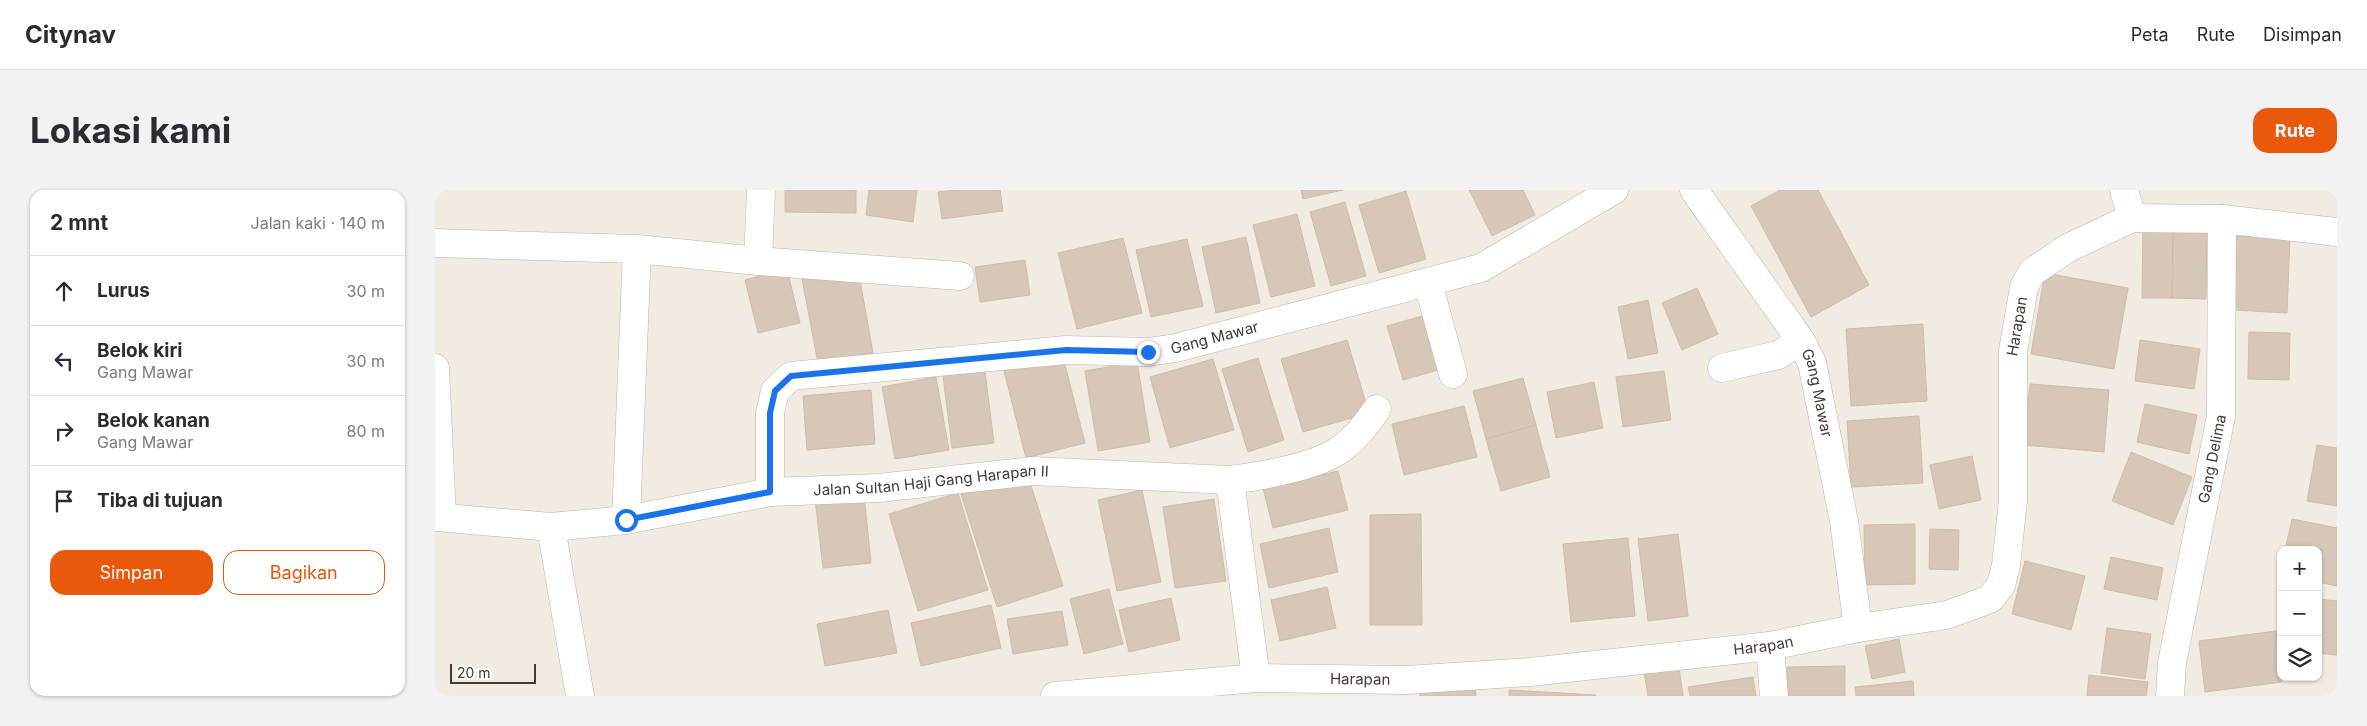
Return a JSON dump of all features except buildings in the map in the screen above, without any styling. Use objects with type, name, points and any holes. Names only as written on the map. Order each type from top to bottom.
[{"type":"street","points":[[758,261],[761,190]]},
{"type":"street","name":"Gang Mawar","points":[[770,492],[770,413],[775,391],[791,376],[1066,350],[1148,352],[1177,348],[1481,268],[1614,190]]},
{"type":"street","name":"Gang Mawar","points":[[1694,190],[1801,341],[1812,363],[1844,521],[1858,628]]},
{"type":"street","points":[[2123,190],[2132,218],[2222,219],[2337,232]]},
{"type":"street","name":"Harapan","points":[[1055,696],[1227,688],[1256,678],[1406,680],[1530,672],[1770,646],[1858,628],[1947,615],[1990,599],[2001,585],[2006,565],[2013,501],[2013,351],[2024,287],[2032,272],[2068,248],[2132,218]]},
{"type":"street","name":"Gang Delima","points":[[2171,696],[2172,663],[2221,416],[2222,219]]},
{"type":"street","points":[[435,243],[637,249],[758,261],[960,276]]},
{"type":"street","points":[[626,520],[637,249]]},
{"type":"street","points":[[1428,283],[1453,374]]},
{"type":"street","points":[[1721,368],[1778,355],[1801,341]]},
{"type":"street","points":[[435,368],[439,517]]},
{"type":"street","name":"Jalan Sultan Haji Gang Harapan II","points":[[439,517],[551,527],[626,520],[770,492],[879,488],[1032,470],[1230,480],[1265,475],[1315,460],[1340,450],[1365,426],[1377,409]]},
{"type":"street","points":[[1230,480],[1256,678]]},
{"type":"street","points":[[551,527],[580,696]]},
{"type":"street","points":[[1770,646],[1774,696]]},
{"type":"route","points":[[626,520],[770,492],[770,413],[775,391],[791,376],[1066,350],[1148,352]]}]
